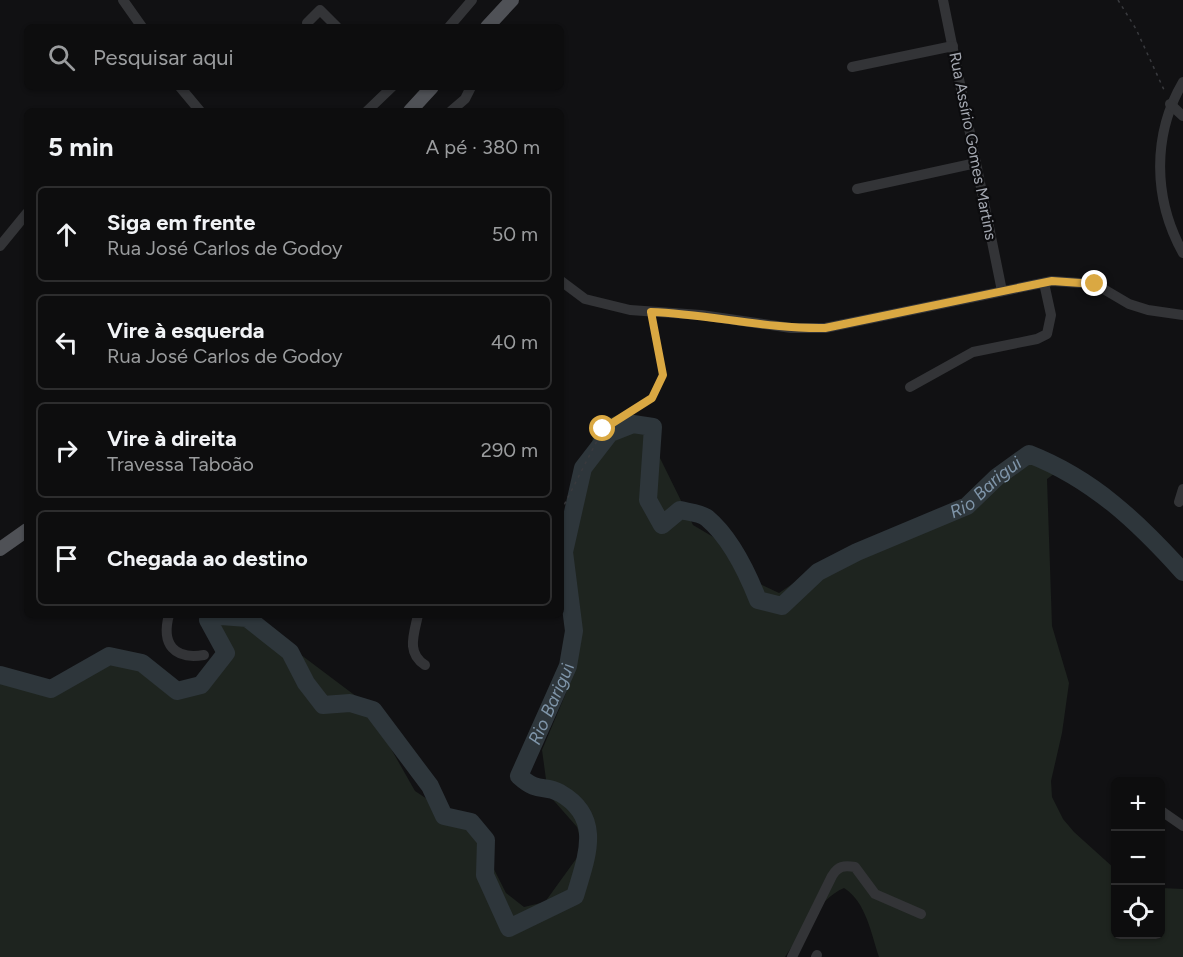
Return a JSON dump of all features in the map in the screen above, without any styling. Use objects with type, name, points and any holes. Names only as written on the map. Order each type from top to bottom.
[{"type":"main road","points":[[489,24],[500,6],[512,0]]},
{"type":"main road","points":[[413,108],[429,90]]},
{"type":"main road","points":[[0,549],[24,532]]},
{"type":"street","points":[[123,0],[140,24]]},
{"type":"street","points":[[451,24],[472,0]]},
{"type":"street","name":"Rua Assírio Gomes Martins","points":[[943,0],[1002,291]]},
{"type":"street","points":[[307,23],[320,10],[334,24]]},
{"type":"street","points":[[852,67],[953,46]]},
{"type":"street","points":[[1183,82],[1170,104],[1158,154],[1164,204],[1183,254]]},
{"type":"street","points":[[182,90],[198,108]]},
{"type":"street","points":[[370,108],[389,90]]},
{"type":"street","points":[[454,108],[465,99],[470,90]]},
{"type":"street","points":[[1170,104],[1183,116]]},
{"type":"street","points":[[857,189],[976,163]]},
{"type":"street","points":[[0,246],[24,217]]},
{"type":"street","points":[[564,283],[585,299],[651,312],[701,315],[791,328],[825,328],[1052,281],[1095,284],[1129,304],[1148,310],[1183,315]]},
{"type":"street","points":[[910,387],[973,352],[1036,339],[1047,334],[1051,315],[1044,283]]},
{"type":"street","points":[[1179,502],[1183,489]]},
{"type":"street","points":[[169,618],[166,639],[172,649],[182,655],[204,655]]},
{"type":"street","points":[[418,618],[413,652],[416,659],[425,665]]},
{"type":"street","points":[[1165,813],[1183,826]]},
{"type":"street","points":[[792,957],[831,876],[837,869],[845,866],[855,867],[875,894],[921,914]]},
{"type":"path","points":[[1118,0],[1136,29],[1170,104]]},
{"type":"path","points":[[564,505],[603,429],[652,398],[663,375],[651,312]]},
{"type":"shaded area","points":[[627,412],[648,421],[657,452],[693,525],[742,554],[760,584],[779,593],[844,549],[952,506],[1019,460],[1054,456],[1068,464],[1047,479],[1052,626],[1069,683],[1062,733],[1051,781],[1052,797],[1063,819],[1074,832],[1111,865],[1111,939],[1165,939],[1165,888],[1183,889],[1183,957],[879,957],[863,910],[858,901],[844,888],[826,900],[818,909],[785,957],[0,957],[0,679],[57,684],[108,658],[132,654],[167,683],[200,679],[217,667],[213,635],[216,624],[238,622],[264,627],[365,703],[415,791],[474,830],[506,893],[524,907],[545,902],[584,848],[577,827],[548,794],[542,750],[566,693],[577,625],[568,517],[586,474],[593,437],[606,419]]},
{"type":"waterway","name":"Rio Barigui","points":[[564,552],[583,468],[610,433],[633,424],[653,427],[648,500],[662,525],[680,510],[707,518],[731,545],[758,600],[782,606],[818,572],[857,552],[967,506],[997,477],[1029,454],[1052,464],[1094,489],[1131,519],[1183,572]]},
{"type":"waterway","name":"Rio Barigui","points":[[247,618],[290,652],[306,683],[323,705],[350,703],[373,710],[430,786],[444,816],[471,822],[486,840],[485,875],[509,928],[575,896],[587,853],[587,827],[574,803],[554,790],[536,787],[519,776],[568,666],[574,631],[564,552]]},
{"type":"waterway","name":"Rio Barigui","points":[[0,675],[51,689],[109,656],[142,663],[177,691],[201,685],[226,653],[208,620],[214,618]]},
{"type":"route","points":[[603,429],[652,398],[663,375],[651,312],[701,315],[791,328],[825,328],[1052,281],[1095,284]]}]
